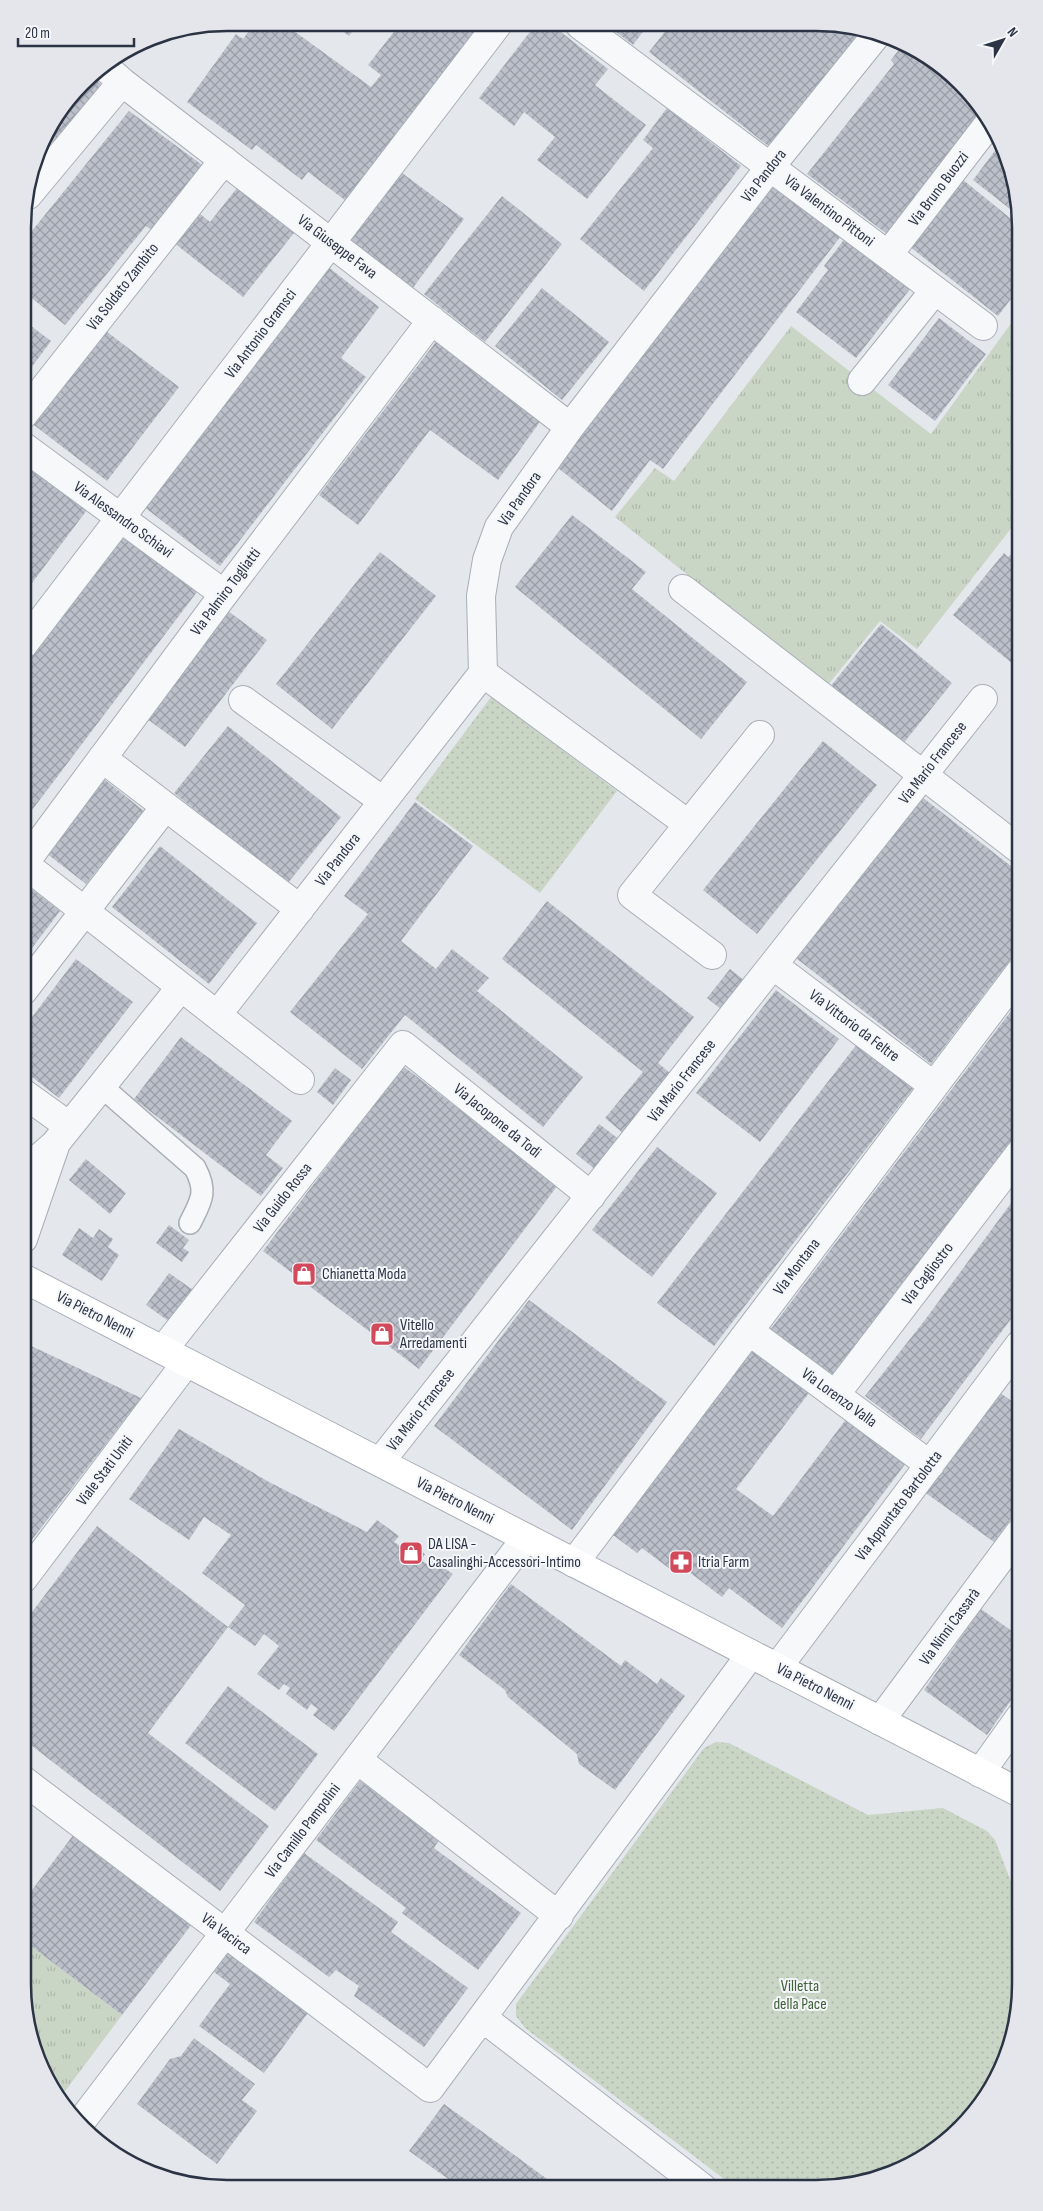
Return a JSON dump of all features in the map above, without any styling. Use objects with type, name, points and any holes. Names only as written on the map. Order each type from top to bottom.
[{"type":"main road","name":"Via Pietro Nenni","points":[[31,1282],[1012,1789]]},
{"type":"street","name":"Via Antonio Gramsci","points":[[31,634],[493,31]]},
{"type":"street","name":"Via Valentino Pittoni","points":[[588,31],[983,326]]},
{"type":"street","name":"Via Pandora","points":[[217,1015],[483,673],[481,596],[487,560],[499,527],[570,427],[770,167],[872,40]]},
{"type":"street","name":"Via Giuseppe Fava","points":[[113,74],[570,427]]},
{"type":"street","points":[[45,161],[113,74]]},
{"type":"street","name":"Via Bruno Buozzi","points":[[888,255],[985,129]]},
{"type":"street","name":"Via Soldato Zambito","points":[[31,405],[224,160]]},
{"type":"street","points":[[862,381],[935,290]]},
{"type":"street","name":"Via Palmiro Togliatti","points":[[31,853],[224,594],[432,320]]},
{"type":"street","name":"Via Alessandro Schiavi","points":[[31,452],[224,594]]},
{"type":"street","points":[[683,589],[1012,844]]},
{"type":"street","points":[[483,673],[688,824]]},
{"type":"street","name":"Via Mario Francese","points":[[380,1462],[774,966],[983,699]]},
{"type":"street","points":[[243,700],[383,801]]},
{"type":"street","points":[[712,955],[632,895],[760,735]]},
{"type":"street","points":[[102,758],[300,909]]},
{"type":"street","points":[[31,981],[166,807]]},
{"type":"street","points":[[31,870],[300,1080]]},
{"type":"street","name":"Via Vittorio da Feltre","points":[[774,966],[934,1086]]},
{"type":"street","name":"Via Montana","points":[[574,1563],[1012,983]]},
{"type":"street","points":[[31,1164],[62,1135],[181,987]]},
{"type":"street","name":"Via Jacopone da Todi","points":[[403,1045],[591,1196]]},
{"type":"street","name":"Via Guido Rossa","points":[[175,1356],[403,1045]]},
{"type":"street","points":[[31,1102],[62,1135]]},
{"type":"street","points":[[31,1218],[62,1135]]},
{"type":"street","name":"Via Cagliostro","points":[[836,1395],[1012,1164]]},
{"type":"street","name":"Via Lorenzo Valla","points":[[749,1331],[930,1465]]},
{"type":"street","name":"Via Appuntato Bartolotta","points":[[777,1668],[1012,1355]]},
{"type":"street","name":"Viale Stati Uniti","points":[[31,1567],[175,1356]]},
{"type":"street","name":"Via Camillo Pampolini","points":[[84,2117],[526,1538]]},
{"type":"street","name":"Via Ninni Cassarà","points":[[880,1722],[1012,1543]]},
{"type":"street","points":[[693,2180],[483,2018],[751,1654]]},
{"type":"street","points":[[980,1773],[1012,1728]]},
{"type":"street","points":[[358,1760],[559,1916]]},
{"type":"street","name":"Via Vacirca","points":[[31,1787],[430,2088],[483,2018]]},
{"type":"lane","points":[[101,1086],[195,1168],[200,1177],[203,1197],[190,1223]]},
{"type":"green space","points":[[1012,322],[1012,527],[917,649],[880,621],[827,686],[615,517],[655,468],[674,481],[791,326],[931,434]]},
{"type":"green space","points":[[491,697],[617,791],[540,893],[415,799]]},
{"type":"green space","name":"Villetta della Pace","points":[[716,1742],[729,1743],[868,1815],[943,1808],[987,1831],[995,1840],[1012,1885],[1012,1984],[1005,2034],[992,2070],[979,2093],[963,2113],[925,2147],[902,2160],[866,2173],[841,2178],[816,2180],[725,2180],[525,2028],[516,2016],[516,2004],[704,1748]]},
{"type":"green space","points":[[31,1946],[122,2015],[64,2093],[46,2059],[35,2022],[31,1984]]},
{"type":"building","points":[[249,31],[294,31],[371,87],[381,75],[368,65],[395,31],[480,31],[350,204],[308,172],[302,180],[256,145],[252,150],[187,102],[236,34],[243,39]]},
{"type":"building","points":[[342,31],[352,31],[349,36]]},
{"type":"building","points":[[531,31],[560,31],[608,69],[595,85],[646,125],[587,199],[537,160],[555,137],[524,112],[514,126],[479,98]]},
{"type":"building","points":[[615,31],[644,31],[633,45]]},
{"type":"building","points":[[665,31],[816,31],[862,37],[772,149],[649,52]]},
{"type":"building","points":[[899,50],[925,64],[963,98],[980,120],[891,237],[807,174],[894,64],[891,60]]},
{"type":"building","points":[[97,81],[108,91],[61,149],[51,141],[64,118]]},
{"type":"building","points":[[667,108],[741,166],[644,291],[580,239],[653,148],[643,140]]},
{"type":"building","points":[[129,111],[209,170],[158,234],[146,226],[65,325],[31,297],[31,232]]},
{"type":"building","points":[[996,150],[1008,189],[1011,209],[973,180]]},
{"type":"building","points":[[398,170],[464,219],[412,289],[346,239]]},
{"type":"building","points":[[772,176],[844,232],[663,469],[650,460],[612,511],[553,464]]},
{"type":"building","points":[[962,179],[1011,219],[1012,298],[998,316],[909,246]]},
{"type":"building","points":[[237,188],[294,233],[243,297],[169,239],[194,209],[210,222]]},
{"type":"building","points":[[502,196],[562,244],[485,342],[424,294]]},
{"type":"building","points":[[849,233],[914,284],[856,358],[796,312],[828,270],[824,266]]},
{"type":"building","points":[[327,266],[379,307],[341,358],[366,377],[220,566],[143,506]]},
{"type":"building","points":[[542,288],[609,342],[562,400],[495,346]]},
{"type":"building","points":[[939,318],[986,354],[935,421],[888,385]]},
{"type":"building","points":[[31,326],[51,341],[31,368]]},
{"type":"building","points":[[102,328],[179,387],[107,481],[31,423]]},
{"type":"building","points":[[438,339],[542,419],[498,480],[430,430],[358,525],[319,495]]},
{"type":"building","points":[[31,465],[90,506],[31,584]]},
{"type":"building","points":[[572,515],[646,572],[632,589],[747,682],[701,739],[515,587]]},
{"type":"building","points":[[126,531],[200,588],[31,811],[31,656]]},
{"type":"building","points":[[380,552],[436,596],[332,729],[276,684]]},
{"type":"building","points":[[1004,553],[1008,557],[1012,554],[1012,663],[953,615]]},
{"type":"building","points":[[228,611],[267,640],[185,747],[146,718]]},
{"type":"building","points":[[881,624],[952,683],[902,745],[830,687]]},
{"type":"building","points":[[228,726],[341,817],[287,884],[174,793]]},
{"type":"building","points":[[823,741],[877,785],[757,934],[703,890]]},
{"type":"building","points":[[104,779],[144,811],[86,884],[46,853]]},
{"type":"building","points":[[922,797],[1012,867],[1012,958],[931,1064],[796,958]]},
{"type":"building","points":[[415,802],[473,846],[401,941],[436,969],[452,949],[489,978],[477,991],[583,1077],[543,1127],[405,1015],[362,1069],[290,1012],[368,914],[344,896]]},
{"type":"building","points":[[160,846],[257,923],[209,984],[112,907]]},
{"type":"building","points":[[31,889],[60,911],[31,949]]},
{"type":"building","points":[[547,901],[694,1017],[658,1063],[676,1078],[629,1138],[605,1118],[643,1072],[502,959]]},
{"type":"building","points":[[76,959],[133,1002],[59,1098],[31,1076],[31,1018]]},
{"type":"building","points":[[730,969],[749,984],[726,1013],[707,998]]},
{"type":"building","points":[[776,990],[839,1039],[760,1142],[696,1093]]},
{"type":"building","points":[[1012,1010],[1012,1140],[832,1377],[770,1330]]},
{"type":"building","points":[[181,1037],[292,1121],[266,1155],[283,1168],[261,1196],[134,1099]]},
{"type":"building","points":[[857,1044],[914,1087],[714,1346],[657,1303]]},
{"type":"building","points":[[403,1066],[558,1185],[419,1369],[263,1251]]},
{"type":"building","points":[[335,1068],[351,1080],[333,1105],[317,1092]]},
{"type":"building","points":[[599,1124],[620,1140],[596,1170],[576,1154]]},
{"type":"building","points":[[657,1147],[717,1193],[652,1277],[592,1230]]},
{"type":"building","points":[[86,1159],[126,1193],[110,1214],[69,1180]]},
{"type":"building","points":[[1012,1202],[1012,1318],[921,1439],[865,1396],[925,1320]]},
{"type":"building","points":[[169,1225],[189,1240],[183,1248],[189,1252],[182,1262],[156,1243]]},
{"type":"building","points":[[79,1228],[93,1238],[99,1229],[113,1239],[108,1247],[119,1255],[102,1281],[62,1255]]},
{"type":"building","points":[[169,1273],[193,1290],[170,1322],[146,1305]]},
{"type":"building","points":[[529,1300],[667,1402],[572,1530],[434,1426]]},
{"type":"building","points":[[31,1346],[141,1398],[31,1541]]},
{"type":"building","points":[[753,1350],[809,1393],[736,1489],[773,1516],[847,1418],[906,1463],[782,1628],[729,1588],[722,1597],[676,1562],[670,1569],[642,1548],[637,1553],[613,1535]]},
{"type":"building","points":[[996,1390],[1012,1401],[1012,1517],[994,1542],[923,1491]]},
{"type":"building","points":[[179,1429],[269,1482],[367,1532],[377,1520],[399,1536],[394,1542],[402,1547],[406,1541],[425,1554],[421,1560],[428,1565],[432,1560],[453,1574],[334,1731],[313,1715],[318,1709],[311,1704],[307,1710],[286,1694],[290,1688],[284,1684],[279,1690],[257,1674],[279,1646],[264,1634],[255,1646],[228,1627],[245,1605],[202,1573],[231,1535],[204,1517],[189,1540],[129,1499]]},
{"type":"building","points":[[97,1526],[228,1627],[148,1733],[269,1826],[220,1891],[31,1745],[31,1613]]},
{"type":"building","points":[[511,1584],[621,1666],[625,1660],[657,1684],[661,1678],[685,1696],[615,1790],[579,1764],[577,1754],[508,1697],[505,1690],[459,1655]]},
{"type":"building","points":[[981,1609],[1012,1631],[1012,1699],[987,1735],[924,1690]]},
{"type":"building","points":[[228,1686],[318,1754],[275,1811],[185,1743]]},
{"type":"building","points":[[360,1781],[439,1840],[434,1848],[521,1913],[478,1970],[402,1913],[406,1908],[316,1840]]},
{"type":"building","points":[[74,1834],[192,1924],[122,2015],[31,1946],[31,1891]]},
{"type":"building","points":[[304,1853],[398,1922],[391,1932],[468,1988],[424,2047],[354,1996],[359,1986],[336,1970],[329,1977],[254,1922]]},
{"type":"building","points":[[233,1946],[313,2006],[264,2073],[199,2026],[230,1984],[214,1972]]},
{"type":"building","points":[[194,2038],[255,2084],[242,2100],[257,2111],[217,2164],[137,2104],[170,2059],[181,2056]]},
{"type":"building","points":[[444,2104],[548,2180],[450,2180],[409,2151]]},
{"type":"place","name":"Chianetta Moda","points":[[304,1274]]},
{"type":"place","name":"Vitello Arredamenti","points":[[382,1334]]},
{"type":"place","name":"DA LISA - Casalinghi-Accessori-Intimo","points":[[411,1553]]},
{"type":"place","name":"Itria Farm","points":[[681,1562]]}]
